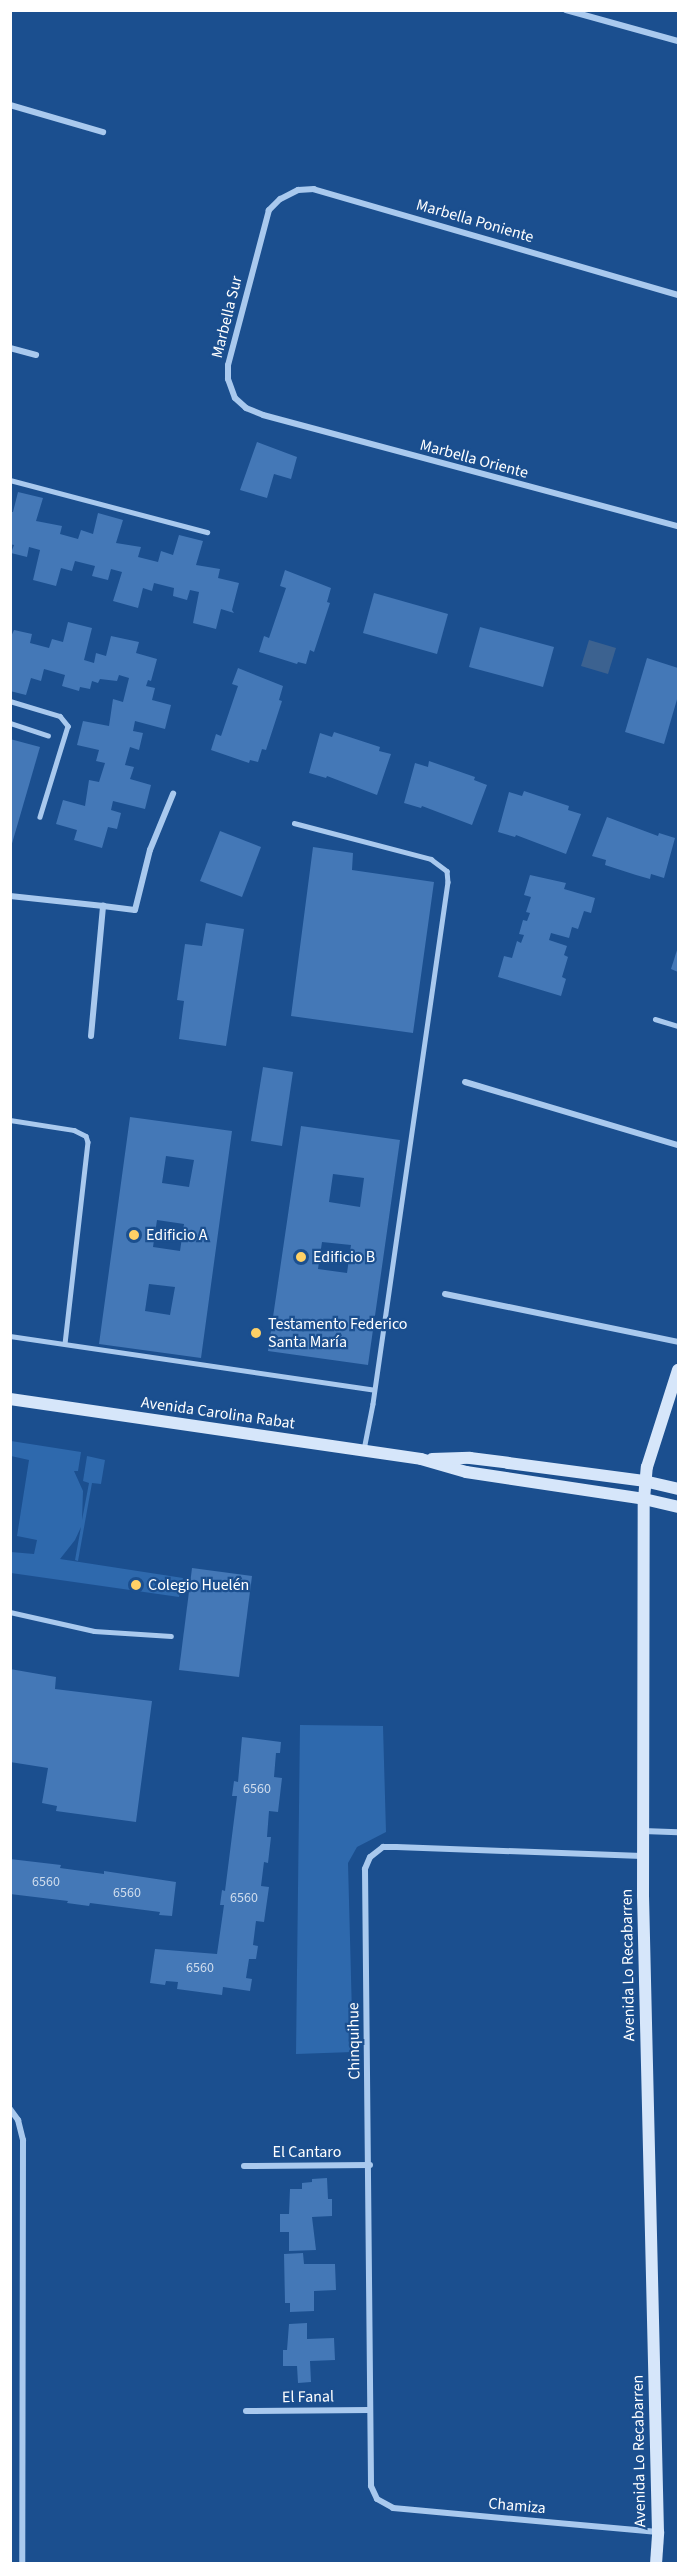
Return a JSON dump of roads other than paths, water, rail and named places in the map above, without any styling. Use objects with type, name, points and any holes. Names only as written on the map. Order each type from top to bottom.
[{"type":"street","points":[[566,10],[678,40]]},
{"type":"street","points":[[10,105],[103,132]]},
{"type":"street","name":"Marbella Poniente","points":[[269,210],[288,193],[314,189],[678,295]]},
{"type":"street","name":"Marbella Sur","points":[[263,415],[246,408],[234,398],[228,379],[228,365],[269,210]]},
{"type":"street","points":[[10,348],[36,355]]},
{"type":"street","name":"Marbella Oriente","points":[[263,415],[678,526]]},
{"type":"street","points":[[10,896],[135,910],[150,850],[173,794]]},
{"type":"street","points":[[92,1036],[103,906]]},
{"type":"street","points":[[465,1082],[678,1145]]},
{"type":"street","points":[[445,1294],[678,1342]]},
{"type":"street","name":"Avenida Lo Recabarren","points":[[656,2564],[642,1856],[644,1481],[678,1370]]},
{"type":"street","name":"Avenida Carolina Rabat","points":[[10,1400],[421,1459],[466,1472],[644,1498],[678,1507]]},
{"type":"street","name":"Avenida Carolina Rabat","points":[[421,1459],[470,1458],[644,1481],[678,1489]]},
{"type":"street","points":[[642,1831],[678,1832]]},
{"type":"street","name":"Chinquihue","points":[[377,2499],[371,2486],[369,2410],[369,2165],[365,1869],[370,1857],[383,1847],[642,1856]]},
{"type":"street","points":[[12,2110],[22,2128],[23,2140],[22,2564]]},
{"type":"street","name":"El Cantaro","points":[[244,2166],[369,2165]]},
{"type":"street","name":"El Fanal","points":[[246,2411],[369,2410]]},
{"type":"street","name":"Chamiza","points":[[377,2499],[393,2508],[657,2532]]},
{"type":"lane","points":[[10,480],[207,532]]},
{"type":"lane","points":[[10,701],[60,716],[68,726],[40,817]]},
{"type":"lane","points":[[10,723],[48,735]]},
{"type":"lane","points":[[294,824],[431,859],[447,871],[445,907],[364,1451]]},
{"type":"lane","points":[[656,1019],[678,1026]]},
{"type":"lane","points":[[10,1120],[74,1130],[86,1136],[88,1142],[65,1343]]},
{"type":"lane","points":[[10,1336],[374,1390]]},
{"type":"lane","points":[[10,1612],[94,1631],[171,1636]]},
{"type":"place","name":"Edificio A","points":[[134,1235]]},
{"type":"place","name":"Edificio B","points":[[301,1257]]},
{"type":"place","name":"Testamento Federico Santa María","points":[[256,1333]]},
{"type":"place","name":"Colegio Huelén","points":[[136,1585]]}]
